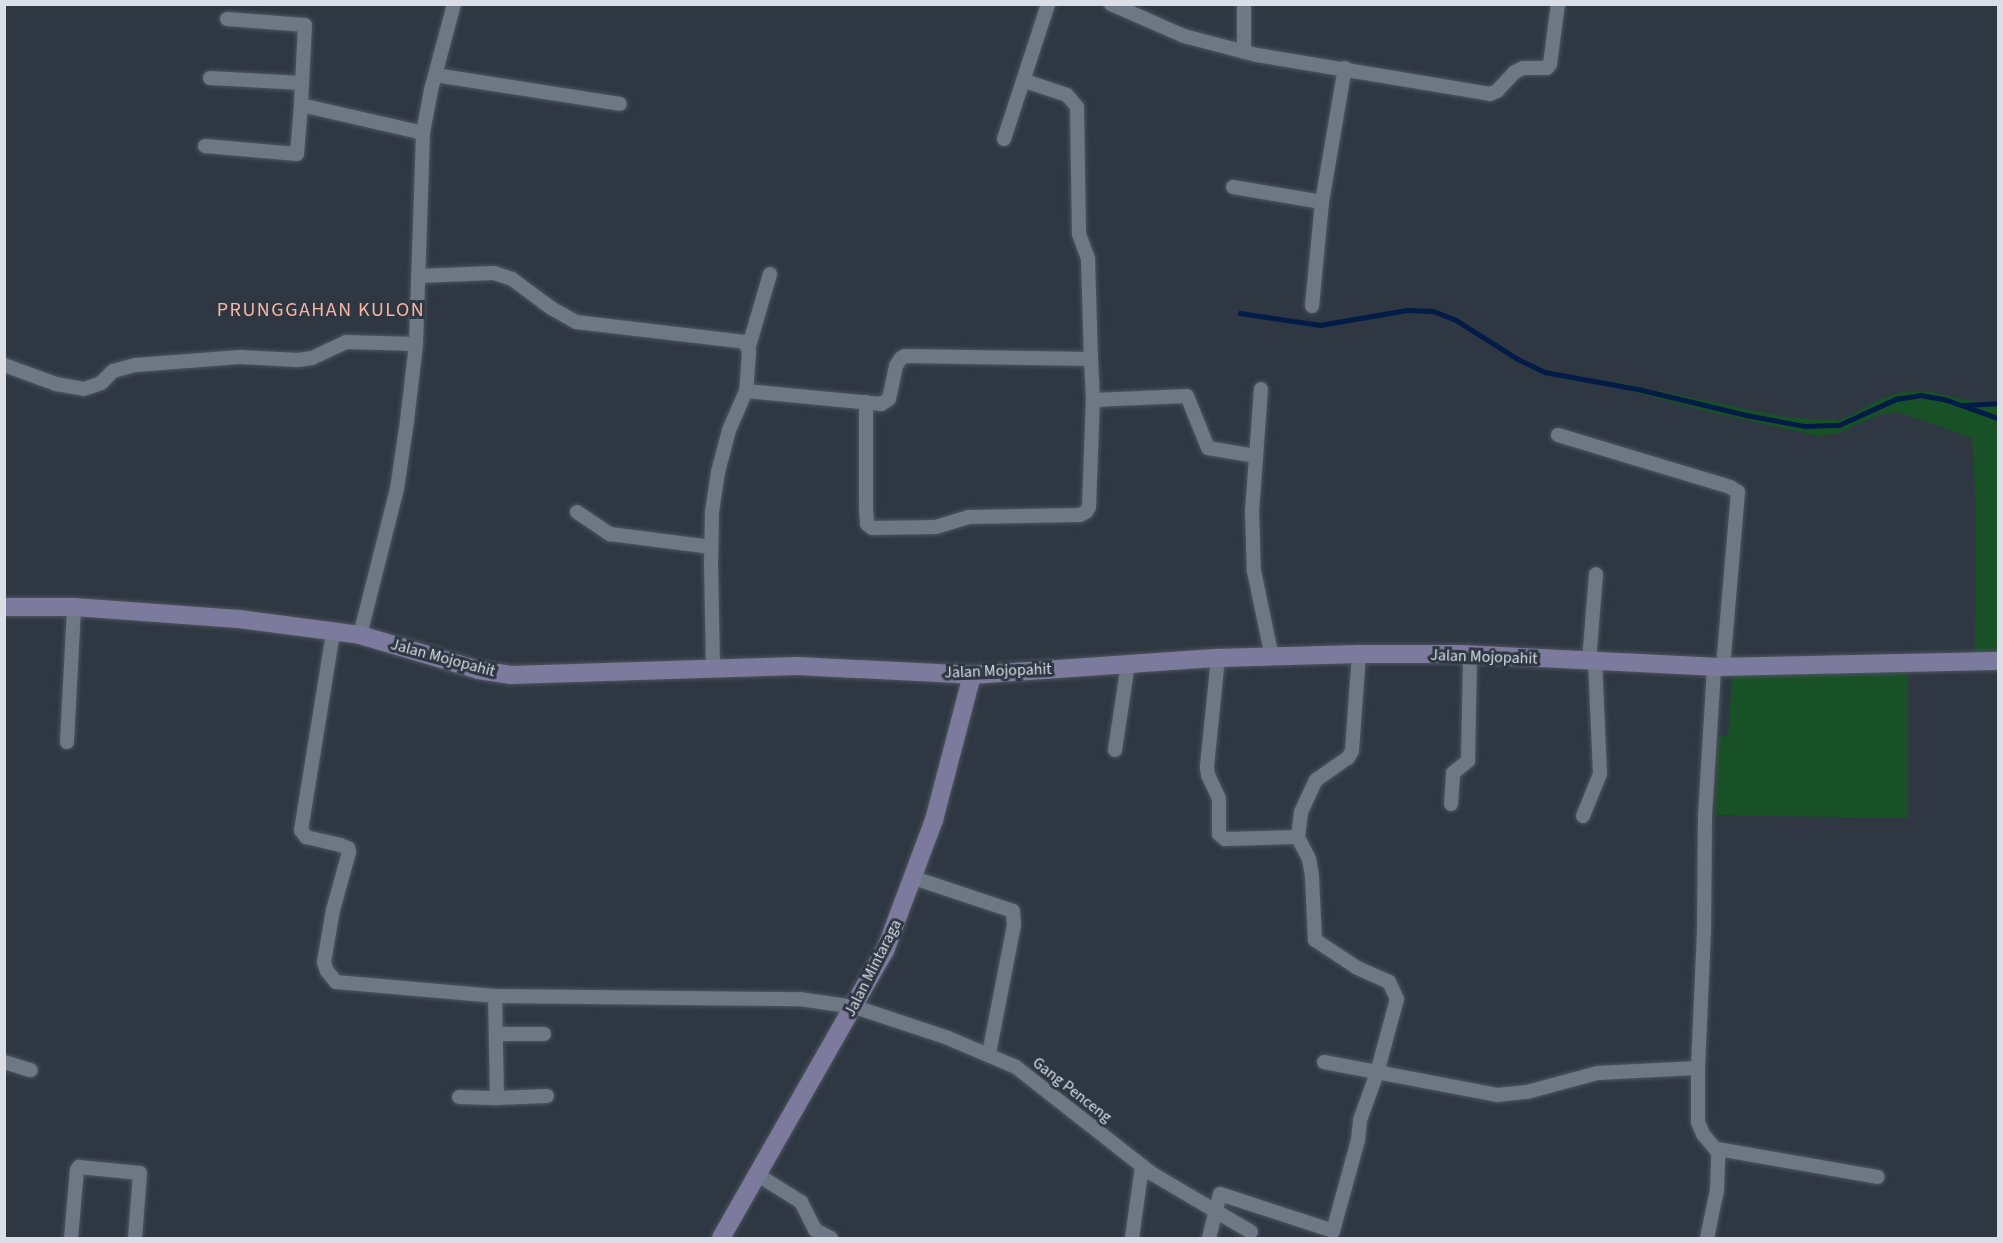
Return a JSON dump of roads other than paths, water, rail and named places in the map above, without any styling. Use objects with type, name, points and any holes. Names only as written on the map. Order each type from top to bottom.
[{"type":"street","points":[[360,635],[397,489],[416,344],[423,133],[435,75],[454,4]]},
{"type":"street","points":[[1004,140],[1025,81],[1048,4]]},
{"type":"street","points":[[1111,4],[1184,36],[1244,52],[1490,94],[1523,68],[1539,70],[1547,68],[1550,64],[1558,4]]},
{"type":"street","points":[[1244,4],[1244,52]]},
{"type":"street","points":[[205,146],[297,154],[305,25],[227,19]]},
{"type":"street","points":[[1312,306],[1322,202],[1345,68]]},
{"type":"street","points":[[435,75],[620,104]]},
{"type":"street","points":[[210,78],[301,83]]},
{"type":"street","points":[[866,402],[866,514],[869,526],[876,528],[936,527],[968,517],[1080,515],[1089,507],[1093,400],[1088,262],[1079,234],[1077,107],[1067,95],[1025,81]]},
{"type":"street","points":[[301,105],[423,133]]},
{"type":"street","points":[[1233,187],[1322,202]]},
{"type":"street","points":[[418,276],[494,273],[512,279],[551,308],[576,322],[738,340],[749,346]]},
{"type":"street","points":[[713,667],[711,547],[718,472],[729,430],[746,391],[749,346],[770,274]]},
{"type":"street","points":[[4,365],[56,384],[84,389],[101,383],[113,371],[136,365],[240,357],[298,360],[312,358],[345,342],[416,344]]},
{"type":"street","points":[[746,391],[881,404],[890,399],[896,366],[905,356],[1091,359]]},
{"type":"street","points":[[1262,389],[1252,511],[1254,571],[1272,657]]},
{"type":"street","points":[[1093,400],[1187,396],[1208,448],[1256,456]]},
{"type":"street","points":[[1558,435],[1730,487],[1738,492],[1705,816],[1704,933],[1698,1068],[1698,1122],[1703,1134],[1718,1149],[1878,1177]]},
{"type":"street","points":[[576,512],[610,534],[711,547]]},
{"type":"street","points":[[1583,816],[1600,774],[1592,661],[1596,574]]},
{"type":"street","name":"Jalan Mojopahit","points":[[4,607],[74,607],[239,618],[360,635],[494,674],[797,666],[972,675],[1218,658],[1359,654],[1470,655],[1719,667],[1998,662]]},
{"type":"street","points":[[67,742],[74,607]]},
{"type":"street","name":"Gang Penceng","points":[[333,633],[301,830],[306,837],[340,845],[348,848],[349,852],[333,910],[324,962],[327,971],[336,982],[495,996],[799,999],[855,1007],[989,1054],[1016,1067],[1142,1166],[1251,1232]]},
{"type":"street","points":[[1209,1239],[1220,1194],[1333,1231],[1358,1140],[1360,1120],[1377,1073],[1396,999],[1396,992],[1389,982],[1356,967],[1315,940],[1312,876],[1309,859],[1298,837],[1302,812],[1316,780],[1348,758],[1352,751],[1359,654]]},
{"type":"street","points":[[1451,804],[1453,772],[1468,761],[1470,655]]},
{"type":"street","points":[[1218,658],[1208,775],[1219,799],[1219,834],[1225,839],[1298,837]]},
{"type":"street","points":[[1115,750],[1128,664]]},
{"type":"street","name":"Jalan Mintaraga","points":[[721,1239],[885,951],[934,820],[972,675]]},
{"type":"street","points":[[914,878],[1013,911],[1014,925],[989,1054]]},
{"type":"street","points":[[495,996],[497,1098]]},
{"type":"street","points":[[496,1034],[543,1034]]},
{"type":"street","points":[[4,1062],[31,1070]]},
{"type":"street","points":[[1324,1062],[1497,1095],[1527,1092],[1598,1073],[1698,1068]]},
{"type":"street","points":[[459,1097],[547,1096]]},
{"type":"street","points":[[1707,1239],[1718,1190],[1718,1149]]},
{"type":"street","points":[[1132,1239],[1142,1166]]},
{"type":"street","points":[[71,1239],[79,1167],[140,1173],[135,1239]]},
{"type":"street","points":[[758,1175],[801,1202],[815,1230],[831,1239]]},
{"type":"waterway","points":[[1240,313],[1320,325],[1407,310],[1433,311],[1456,320],[1516,358],[1545,372],[1638,389],[1746,415],[1805,426],[1839,425],[1896,399],[1920,395],[1947,400],[1998,418]]},
{"type":"waterway","points":[[1964,405],[1998,403]]},
{"type":"district","name":"PRUNGGAHAN KULON","points":[[321,310]]}]
